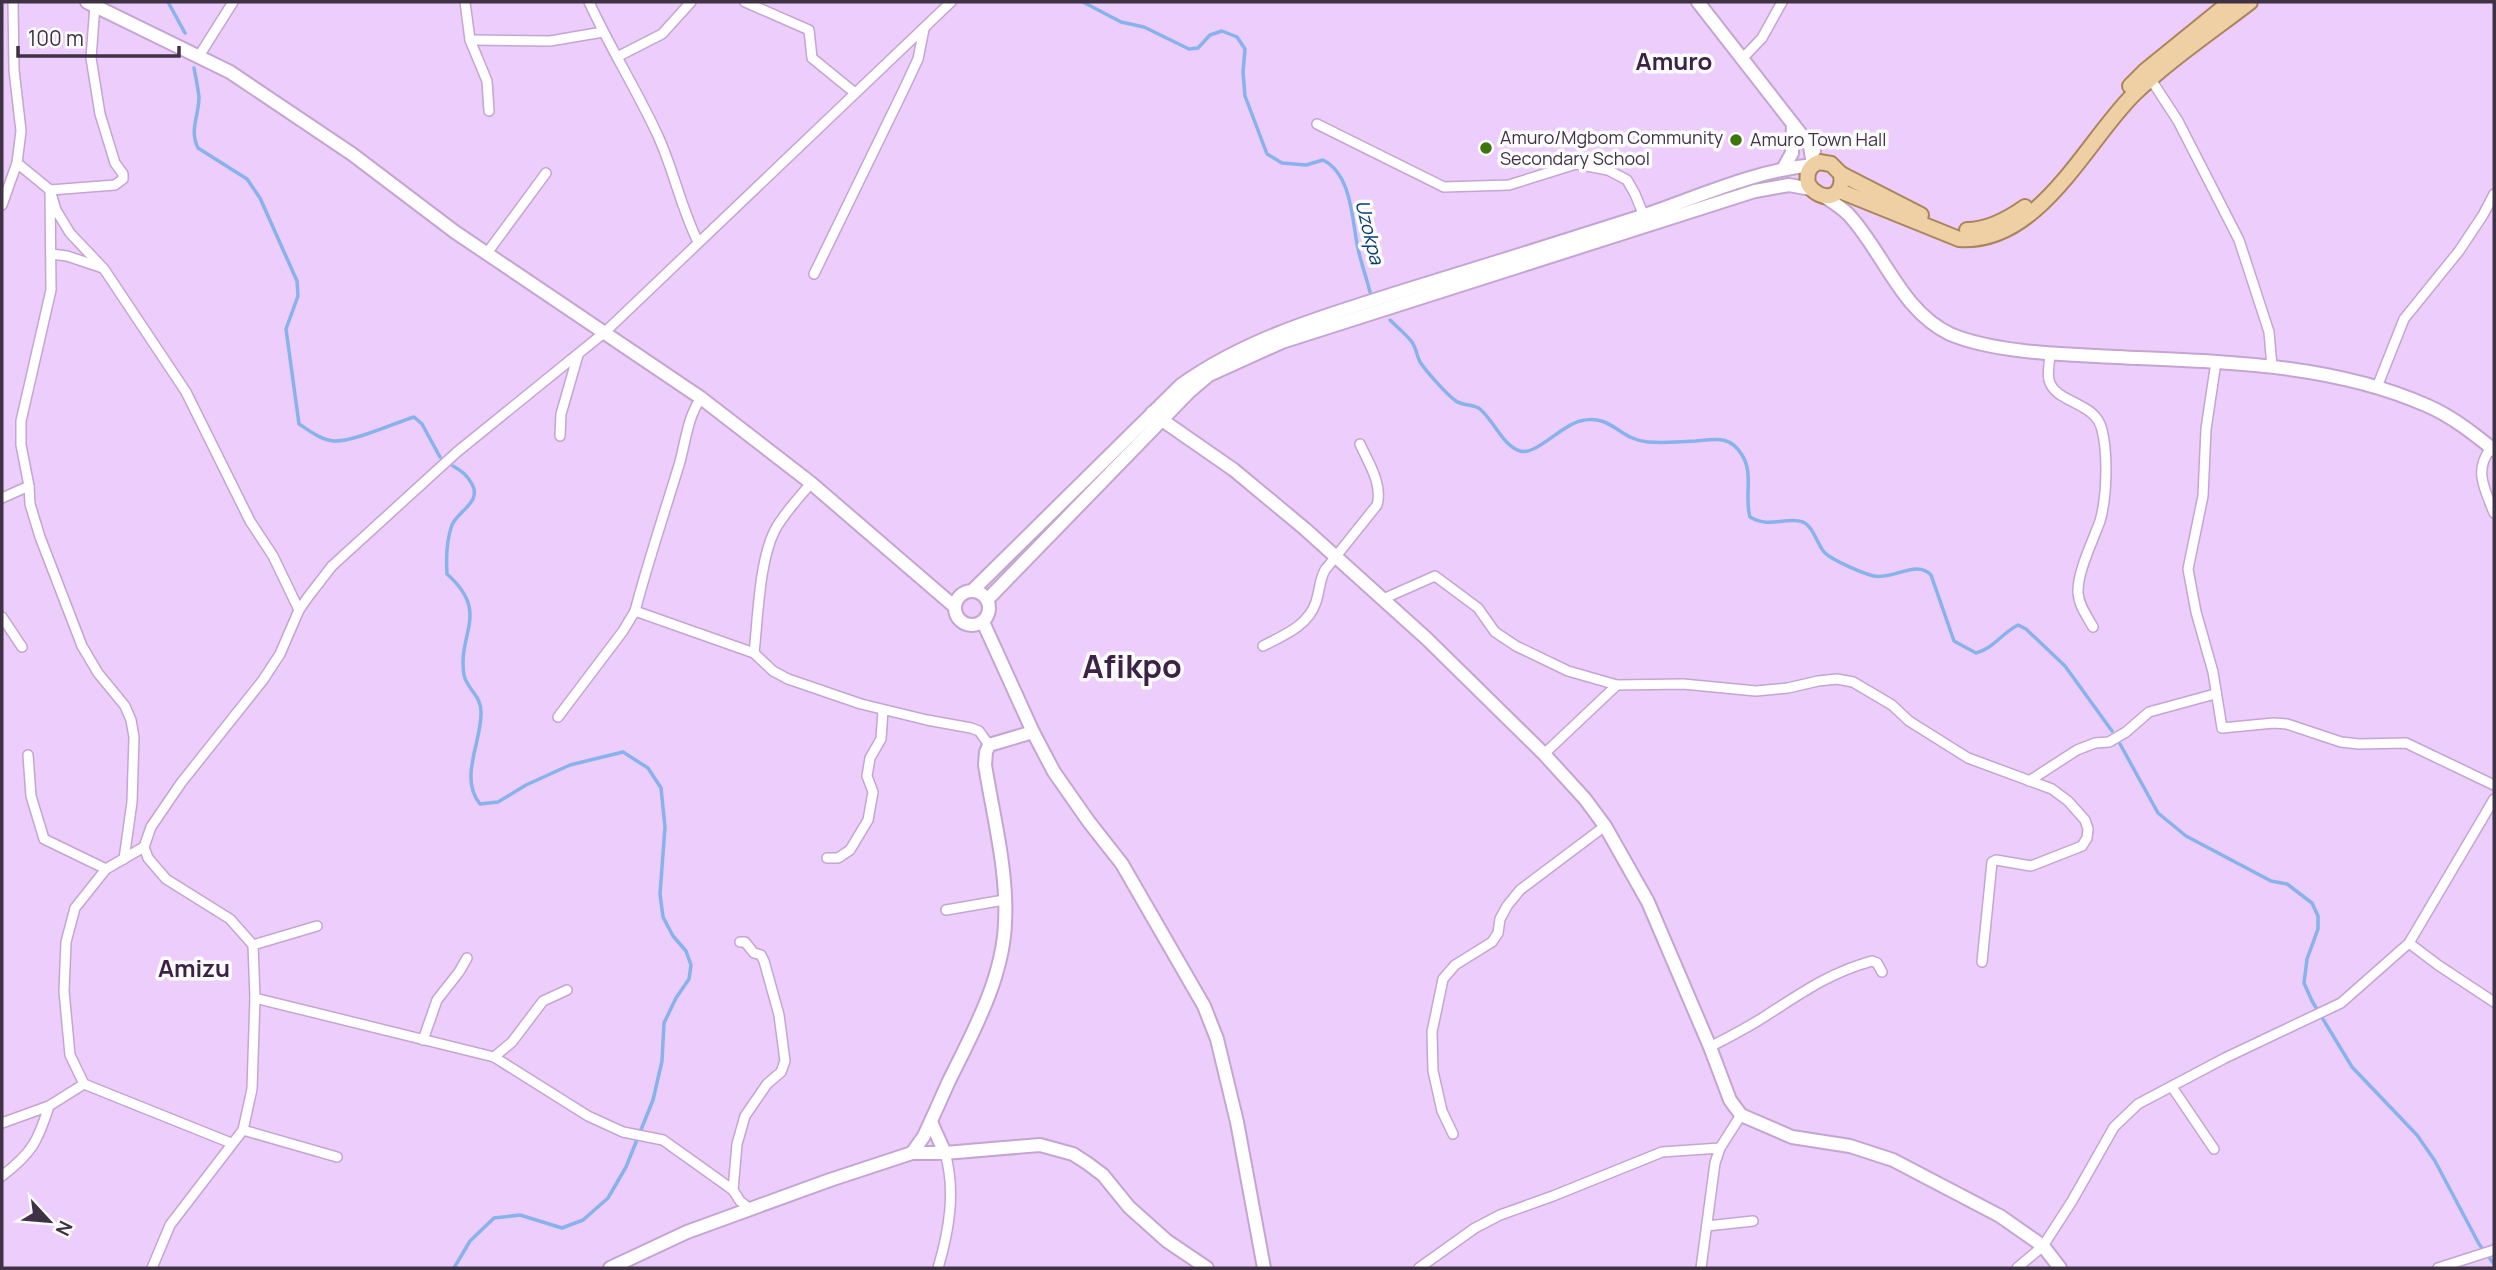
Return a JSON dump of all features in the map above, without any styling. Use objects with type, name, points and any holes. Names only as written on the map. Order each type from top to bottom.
[{"type":"main road","points":[[1841,174],[1926,217],[1957,229],[1971,230],[1997,223],[2029,205],[2050,184],[2112,106],[2230,2]]},
{"type":"main road","points":[[1839,191],[1959,239],[1971,240],[2007,230],[2034,210],[2052,192],[2148,75],[2249,2]]},
{"type":"main road","points":[[1819,163],[1836,167],[1841,174],[1843,182],[1839,191],[1830,196],[1817,192],[1806,178],[1819,163]]},
{"type":"street","points":[[2,205],[17,163],[21,131],[14,70],[13,2]]},
{"type":"street","points":[[199,56],[233,2]]},
{"type":"street","points":[[465,2],[470,40],[487,81],[489,111]]},
{"type":"street","points":[[589,2],[658,135],[670,163],[687,220],[698,242]]},
{"type":"street","points":[[617,57],[662,34],[691,2]]},
{"type":"street","points":[[745,2],[809,30],[812,58],[855,93]]},
{"type":"street","points":[[152,1268],[170,1225],[243,1130],[252,1089],[256,998],[253,945],[230,919],[166,880],[148,858],[144,847],[151,827],[181,783],[263,680],[280,654],[299,610],[332,566],[457,452],[606,332],[951,2]]},
{"type":"street","points":[[988,600],[1156,416],[1181,385],[1239,349],[1337,312],[1644,216],[1783,169],[1819,163],[1810,146],[1698,2]]},
{"type":"street","points":[[1742,59],[1762,38],[1776,18],[1782,2]]},
{"type":"street","points":[[50,190],[115,185],[123,178],[115,163],[100,114],[91,58],[91,3],[230,72],[293,113],[487,253],[701,398],[811,483],[955,607]]},
{"type":"street","points":[[814,274],[918,59],[924,29]]},
{"type":"street","points":[[470,40],[550,41],[603,32]]},
{"type":"street","points":[[2148,75],[2178,121],[2239,240],[2269,332],[2272,367]]},
{"type":"street","points":[[1317,124],[1444,187],[1509,185],[1576,164],[1608,170],[1627,180],[1644,216]]},
{"type":"street","points":[[1783,169],[1792,153],[1793,124]]},
{"type":"street","points":[[17,163],[50,190],[56,210],[70,233],[104,269],[186,393],[250,521],[272,556],[299,610]]},
{"type":"street","points":[[487,253],[546,173]]},
{"type":"street","points":[[972,591],[984,595],[988,600],[989,611],[983,622],[972,625],[965,624],[955,614],[955,607],[961,595],[972,591],[1156,416],[1209,375],[1282,342],[1772,186],[1789,185],[1817,192],[1847,213],[1919,310],[1948,333],[1981,343],[2050,353],[2272,367],[2377,387],[2429,407],[2457,422],[2493,449],[2483,458],[2481,474],[2482,484],[2494,513]]},
{"type":"street","points":[[50,190],[51,290],[21,421],[21,445],[30,505],[74,628],[98,673],[125,706],[131,720],[134,737],[132,802],[124,859]]},
{"type":"street","points":[[1839,191],[1847,213]]},
{"type":"street","points":[[2377,387],[2404,319],[2459,251],[2494,194]]},
{"type":"street","points":[[1860,229],[1860,209],[1868,202]]},
{"type":"street","points":[[51,254],[66,256],[104,269]]},
{"type":"street","points":[[2050,353],[2049,381],[2055,390],[2095,413],[2102,427],[2105,445],[2105,499],[2078,583],[2082,609],[2093,627]]},
{"type":"street","points":[[560,436],[561,414],[579,354]]},
{"type":"street","points":[[2216,362],[2206,429],[2203,496],[2188,569],[2196,612],[2213,672],[2222,729],[2274,723],[2287,724],[2341,742],[2406,743],[2494,785]]},
{"type":"street","points":[[558,717],[616,641],[635,611],[680,461],[689,421],[701,398]]},
{"type":"street","points":[[1156,416],[1234,470],[1336,556],[1427,639],[1544,754],[1585,799],[1605,826],[1648,902],[1730,1100],[1741,1115],[1792,1136],[1850,1146],[1893,1160],[2000,1216],[2043,1246],[2060,1268]]},
{"type":"street","points":[[1263,646],[1305,621],[1316,603],[1319,580],[1370,517],[1380,496],[1360,444]]},
{"type":"street","points":[[754,653],[766,554],[783,517],[811,483]]},
{"type":"street","points":[[2,498],[29,486]]},
{"type":"street","points":[[1383,599],[1435,576],[1478,608],[1494,632],[1516,646],[1568,671],[1617,685],[1683,684],[1756,691],[1828,680],[1853,682],[1892,705],[1909,721],[1968,758],[2052,789],[2068,801],[2085,820],[2087,838],[2082,846],[2031,866],[1996,860],[1992,862],[1982,962]]},
{"type":"street","points":[[635,611],[754,653],[773,671],[788,679],[883,710],[971,727],[979,732],[989,745]]},
{"type":"street","points":[[2,617],[22,647]]},
{"type":"street","points":[[983,622],[1032,732],[1054,772],[1088,822],[1122,864],[1192,984],[1208,1017],[1217,1039],[1237,1122],[1264,1268]]},
{"type":"street","points":[[1544,754],[1617,685]]},
{"type":"street","points":[[2029,781],[2077,750],[2095,743],[2109,742],[2126,733],[2149,712],[2215,694]]},
{"type":"street","points":[[827,858],[838,858],[850,850],[868,820],[873,792],[867,776],[870,758],[881,739],[883,710]]},
{"type":"street","points":[[912,1153],[931,1122],[982,1012],[1004,940],[1004,900],[985,765],[986,752],[989,745],[1032,732]]},
{"type":"street","points":[[28,755],[31,796],[44,839],[106,869]]},
{"type":"street","points":[[2017,1268],[2043,1246],[2114,1127],[2138,1104],[2225,1058],[2341,1003],[2409,943],[2494,799]]},
{"type":"street","points":[[1453,1134],[1442,1111],[1433,1071],[1432,1032],[1443,979],[1455,965],[1492,942],[1498,933],[1500,919],[1520,890],[1605,826]]},
{"type":"street","points":[[144,847],[106,869],[75,908],[66,942],[64,990],[70,1055],[84,1084],[231,1143]]},
{"type":"street","points":[[946,910],[1004,900]]},
{"type":"street","points":[[253,945],[317,926]]},
{"type":"street","points":[[733,1190],[737,1144],[745,1116],[767,1084],[781,1072],[785,1061],[779,1015],[764,961],[761,955],[754,953],[745,942],[740,942]]},
{"type":"street","points":[[2409,943],[2494,1002]]},
{"type":"street","points":[[423,1041],[438,1000],[467,958]]},
{"type":"street","points":[[1710,1047],[1840,971],[1872,961],[1877,963],[1882,972]]},
{"type":"street","points":[[494,1057],[512,1042],[544,1001],[566,990]]},
{"type":"street","points":[[256,998],[494,1057],[588,1116],[623,1132],[663,1140],[733,1190],[740,1201],[750,1209]]},
{"type":"street","points":[[2,1123],[49,1106],[84,1084]]},
{"type":"street","points":[[2172,1087],[2214,1149]]},
{"type":"street","points":[[2,1175],[17,1164],[39,1138],[49,1106]]},
{"type":"street","points":[[1701,1268],[1720,1148],[1741,1115]]},
{"type":"street","points":[[931,1122],[945,1153],[951,1182],[947,1237],[938,1268]]},
{"type":"street","points":[[243,1130],[337,1157]]},
{"type":"street","points":[[610,1268],[687,1232],[912,1153],[1040,1145],[1073,1154],[1103,1175],[1129,1207],[1167,1241],[1207,1268]]},
{"type":"street","points":[[1419,1268],[1475,1228],[1500,1215],[1662,1152],[1720,1148]]},
{"type":"street","points":[[1707,1226],[1753,1221]]},
{"type":"street","points":[[2438,1268],[2493,1251]]},
{"type":"waterway","points":[[168,2],[185,33]]},
{"type":"waterway","name":"Uzokpa","points":[[1083,2],[1121,22],[1144,27],[1189,49],[1198,48],[1210,35],[1222,31],[1237,37],[1245,49],[1245,96],[1267,154],[1282,163],[1306,165],[1323,160],[1339,175],[1349,197],[1358,250],[1370,292]]},
{"type":"waterway","points":[[194,68],[199,97],[194,129],[198,148],[247,179],[260,198],[297,281],[298,296],[286,329],[299,424],[320,437],[342,441],[414,417],[422,424],[440,457]]},
{"type":"waterway","points":[[1390,320],[1412,342],[1420,362],[1447,394],[1459,403],[1480,409],[1504,439],[1520,451],[1541,445],[1573,424],[1591,420],[1608,424],[1630,437],[1648,442],[1716,439],[1727,441],[1746,462],[1750,517],[1764,522],[1803,522],[1810,528],[1825,553],[1869,575],[1889,575],[1912,569],[1925,571],[1931,575],[1954,641],[1976,653],[2018,625],[2026,629],[2065,666],[2112,731]]},
{"type":"waterway","points":[[453,466],[466,476],[474,490],[472,501],[452,525],[447,562],[447,574],[460,588],[470,612],[463,660],[464,675],[481,707],[471,772],[474,794],[480,804],[498,802],[526,785],[570,765],[623,752],[648,768],[661,788],[665,827],[660,894],[663,917],[673,936],[686,951],[691,965],[689,979],[664,1023],[662,1061],[653,1100],[626,1167],[608,1198],[583,1220],[562,1228],[520,1215],[494,1218],[470,1241],[454,1268]]},
{"type":"waterway","points":[[2120,744],[2158,813],[2186,836],[2271,881],[2287,884],[2312,903],[2318,916],[2318,929],[2307,959],[2304,983],[2312,1001],[2352,1067],[2417,1135],[2435,1161],[2479,1244],[2494,1264]]},
{"type":"place","name":"Amuro Town Hall","points":[[1736,140]]},
{"type":"place","name":"Amuro/Mgbom Community Secondary School","points":[[1486,148]]},
{"type":"district","name":"Amuro","points":[[1674,62]]},
{"type":"district","name":"Afikpo","points":[[1132,667]]},
{"type":"district","name":"Amizu","points":[[194,969]]}]
